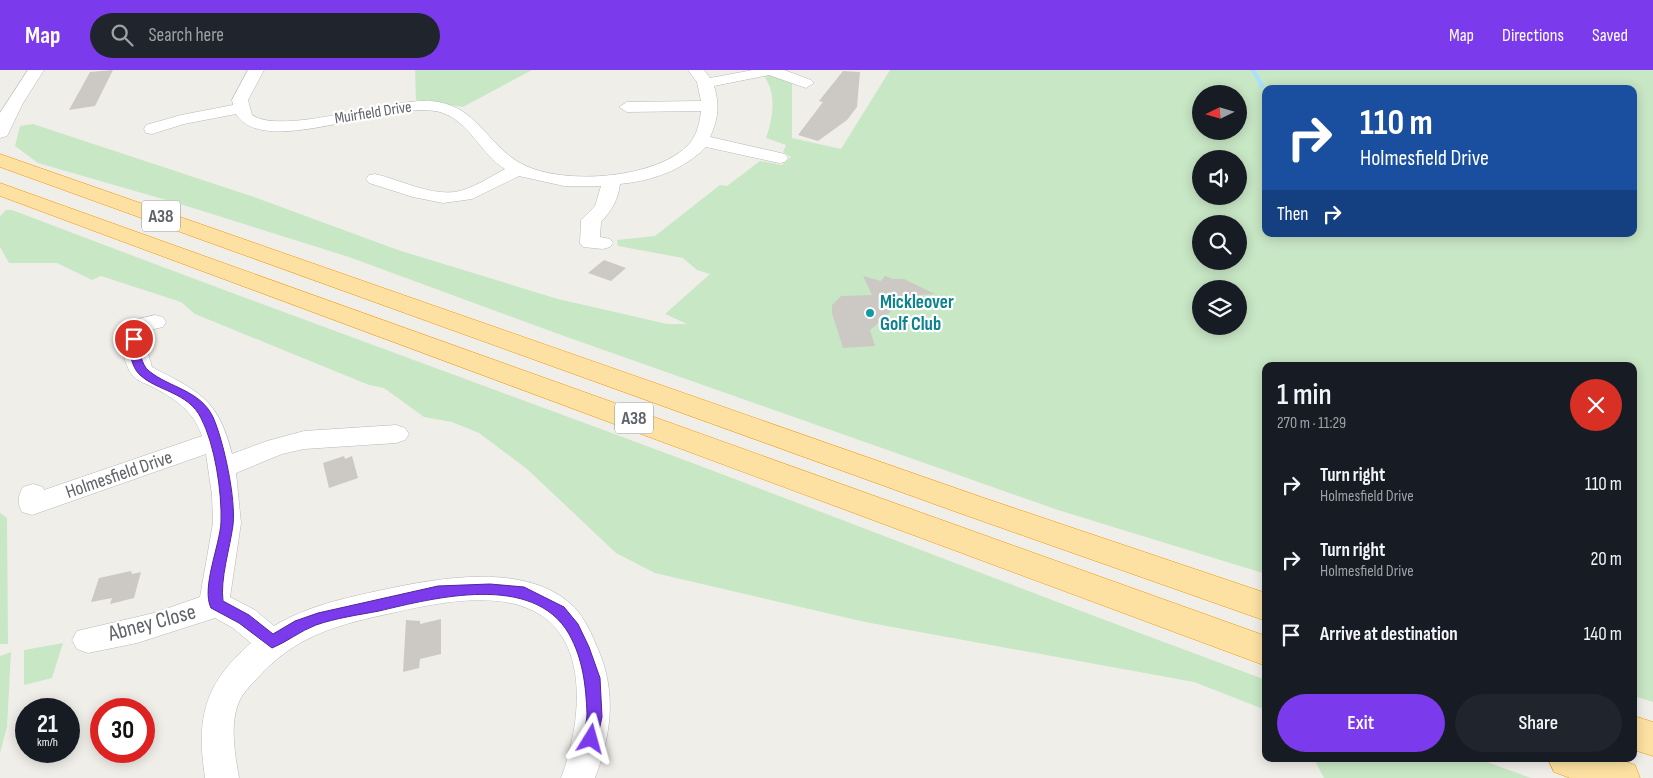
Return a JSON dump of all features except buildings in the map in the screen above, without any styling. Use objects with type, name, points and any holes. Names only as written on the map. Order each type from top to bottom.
[{"type":"highway","name":"A38","points":[[0,160],[963,503],[1262,607]]},
{"type":"highway","name":"A38","points":[[0,188],[167,251],[954,535],[1262,650]]},
{"type":"highway","points":[[1576,762],[1621,778]]},
{"type":"main road","points":[[2,127],[38,70]]},
{"type":"street","points":[[152,129],[181,120],[241,108],[240,100],[256,70]]},
{"type":"street","points":[[771,153],[701,141],[706,132],[710,106],[701,76],[746,77],[769,70],[806,83]]},
{"type":"street","name":"Muirfield Drive","points":[[241,108],[249,120],[255,123],[284,126],[307,124],[412,105],[451,109],[462,115],[501,158],[518,169],[552,179],[612,180],[642,174],[676,162],[701,141]]},
{"type":"street","points":[[627,107],[710,106]]},
{"type":"street","points":[[389,180],[436,197],[454,198],[465,195],[518,169]]},
{"type":"street","points":[[603,243],[590,243],[590,225],[610,196],[612,180]]},
{"type":"street","points":[[155,322],[134,327],[134,352],[140,367],[143,372],[180,392],[197,404],[206,415],[222,468],[227,522],[215,595],[216,604],[244,619],[272,642]]},
{"type":"street","points":[[222,468],[276,447],[304,440],[396,434]]},
{"type":"street","name":"Holmesfield Drive","points":[[33,494],[32,505],[215,441]]},
{"type":"street","points":[[222,778],[218,733],[224,700],[230,687],[272,642],[300,625],[318,619],[438,592],[470,589],[509,590],[537,598],[559,612],[573,629],[593,678],[594,717],[588,755],[578,778]]},
{"type":"street","name":"Abney Close","points":[[88,640],[179,620],[216,604]]},
{"type":"green space","points":[[415,70],[532,70],[463,107],[416,100]]},
{"type":"green space","points":[[890,70],[1653,70],[1653,702],[1637,697],[1637,362],[1262,362],[1262,573],[1058,510],[564,336],[349,257],[180,204],[38,163],[15,146],[20,126],[33,124],[251,196],[398,250],[558,299],[667,324],[687,324],[665,314],[710,274],[697,270],[683,258],[618,246],[617,240],[655,236],[720,185],[727,186],[760,161],[782,165],[791,157],[783,152],[786,145],[766,138],[772,114],[772,98],[771,90],[764,76],[772,75],[792,82],[792,138],[841,149]]},
{"type":"green space","points":[[6,210],[12,210],[687,461],[1262,679],[1262,708],[1194,682],[865,622],[655,573],[616,553],[527,469],[479,433],[452,422],[424,417],[384,388],[369,385],[195,314],[181,302],[101,276],[92,280],[57,263],[9,263],[0,247],[0,216]]},
{"type":"green space","points":[[0,513],[7,518],[8,644],[0,644]]},
{"type":"green space","points":[[63,643],[52,678],[24,685],[24,650]]},
{"type":"green space","points":[[11,652],[7,727],[0,753],[0,656]]},
{"type":"green space","points":[[1316,762],[1487,762],[1531,778],[1324,778]]},
{"type":"waterway","points":[[1253,70],[1262,86]]},
{"type":"place","name":"Mickleover Golf Club","points":[[870,313]]},
{"type":"route","points":[[134,339],[134,352],[143,372],[180,392],[197,404],[206,415],[212,430],[222,468],[227,522],[215,595],[216,604],[224,610],[244,619],[272,642],[300,625],[394,600],[438,592],[470,589],[509,590],[524,593],[537,598],[559,612],[573,629],[582,647],[593,678],[595,697],[591,739]]}]
